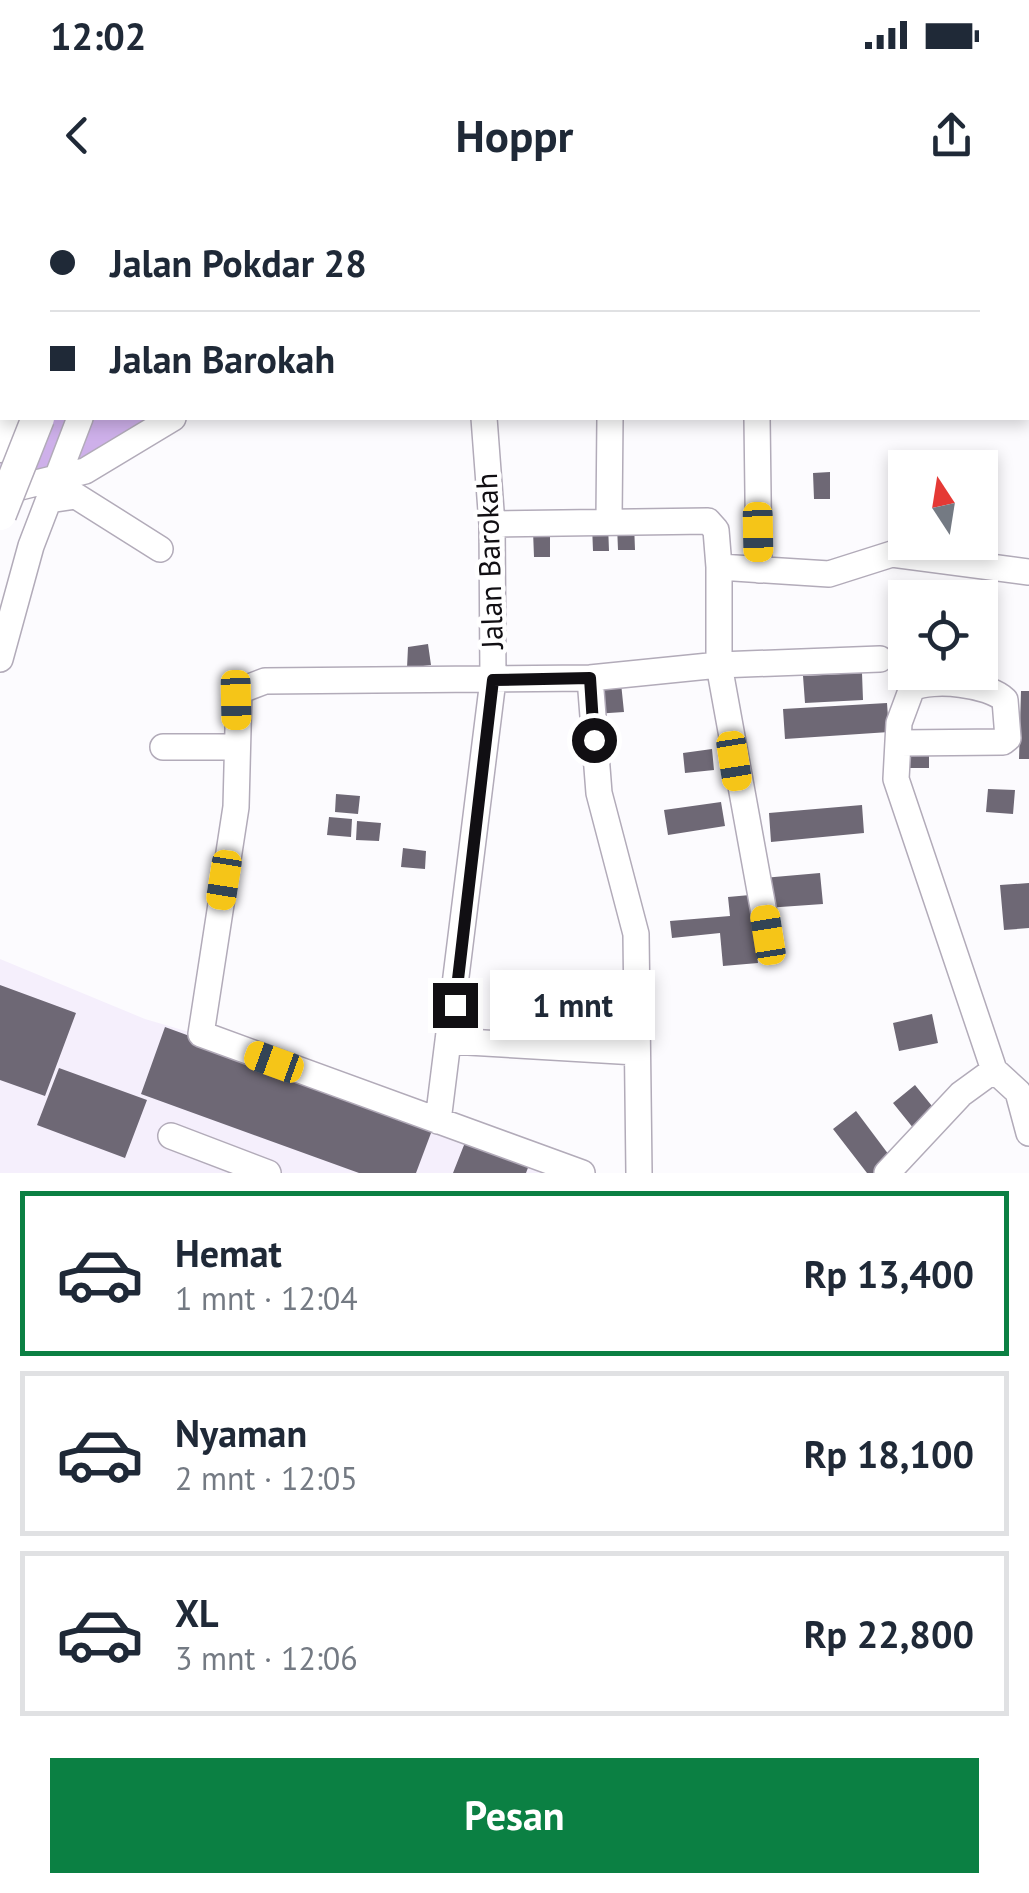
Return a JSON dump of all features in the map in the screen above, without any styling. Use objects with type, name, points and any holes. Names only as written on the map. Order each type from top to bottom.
[{"type":"main road","points":[[0,446],[9,420]]},
{"type":"main road","points":[[0,514],[37,420]]},
{"type":"street","points":[[0,659],[79,420]]},
{"type":"street","points":[[54,489],[170,420]]},
{"type":"street","name":"Jalan Barokah","points":[[438,1120],[451,1041],[493,680],[492,524],[484,420]]},
{"type":"street","points":[[610,420],[610,519]]},
{"type":"street","points":[[756,420],[759,570]]},
{"type":"street","points":[[0,492],[54,489],[76,496],[160,549]]},
{"type":"street","points":[[492,524],[610,519],[708,521],[716,530],[719,665],[768,935]]},
{"type":"street","points":[[718,567],[829,574],[892,554],[1029,572]]},
{"type":"street","points":[[582,1173],[200,1034],[236,807],[239,691],[256,683],[590,678],[719,665],[880,659]]},
{"type":"street","points":[[590,678],[599,794],[636,934],[639,1173]]},
{"type":"street","points":[[900,743],[896,779],[994,1070],[1018,1092],[1029,1133]]},
{"type":"street","points":[[163,747],[237,747]]},
{"type":"street","points":[[451,1041],[636,1052]]},
{"type":"street","points":[[887,1173],[961,1094],[994,1070]]},
{"type":"street","points":[[171,1136],[268,1173]]},
{"type":"shaded area","points":[[1,420],[169,420],[128,441],[0,492]]},
{"type":"shaded area","points":[[0,959],[145,1019],[331,1074],[588,1173],[0,1173]]},
{"type":"building","points":[[830,472],[830,499],[814,499],[813,473]]},
{"type":"building","points":[[634,523],[635,550],[618,550],[617,525]]},
{"type":"building","points":[[608,524],[609,551],[593,551],[592,525]]},
{"type":"building","points":[[550,530],[550,557],[534,557],[533,531]]},
{"type":"building","points":[[428,644],[431,665],[407,668],[408,647]]},
{"type":"building","points":[[862,673],[863,700],[805,703],[803,676]]},
{"type":"building","points":[[621,683],[624,712],[594,714],[602,685]]},
{"type":"building","points":[[1021,691],[1029,691],[1029,759],[1019,759]]},
{"type":"building","points":[[887,703],[889,732],[785,739],[783,709]]},
{"type":"building","points":[[712,749],[714,770],[685,773],[683,753]]},
{"type":"building","points":[[904,751],[929,751],[929,768],[904,768]]},
{"type":"building","points":[[988,789],[1015,790],[1013,814],[986,812]]},
{"type":"building","points":[[336,794],[360,796],[358,814],[335,812]]},
{"type":"building","points":[[721,802],[725,826],[668,835],[664,810]]},
{"type":"building","points":[[862,805],[864,833],[771,842],[769,813]]},
{"type":"building","points":[[329,817],[352,819],[351,837],[327,835]]},
{"type":"building","points":[[357,821],[381,823],[379,841],[356,840]]},
{"type":"building","points":[[403,848],[426,851],[425,869],[401,867]]},
{"type":"building","points":[[820,873],[823,904],[766,908],[763,878]]},
{"type":"building","points":[[1029,883],[1029,928],[1004,930],[1000,885]]},
{"type":"building","points":[[750,895],[758,963],[723,966],[720,933],[672,938],[670,921],[730,916],[728,897]]},
{"type":"building","points":[[0,985],[76,1013],[45,1096],[0,1080]]},
{"type":"building","points":[[932,1014],[938,1043],[899,1051],[893,1023]]},
{"type":"building","points":[[165,1027],[434,1125],[416,1173],[359,1173],[141,1094]]},
{"type":"building","points":[[59,1068],[147,1100],[125,1158],[37,1125]]},
{"type":"building","points":[[915,1085],[936,1111],[914,1129],[893,1103]]},
{"type":"building","points":[[856,1111],[892,1159],[873,1173],[867,1173],[833,1129]]},
{"type":"building","points":[[466,1140],[529,1165],[526,1173],[453,1173]]},
{"type":"route","points":[[455,1005],[493,680],[590,678],[594,740]]}]
